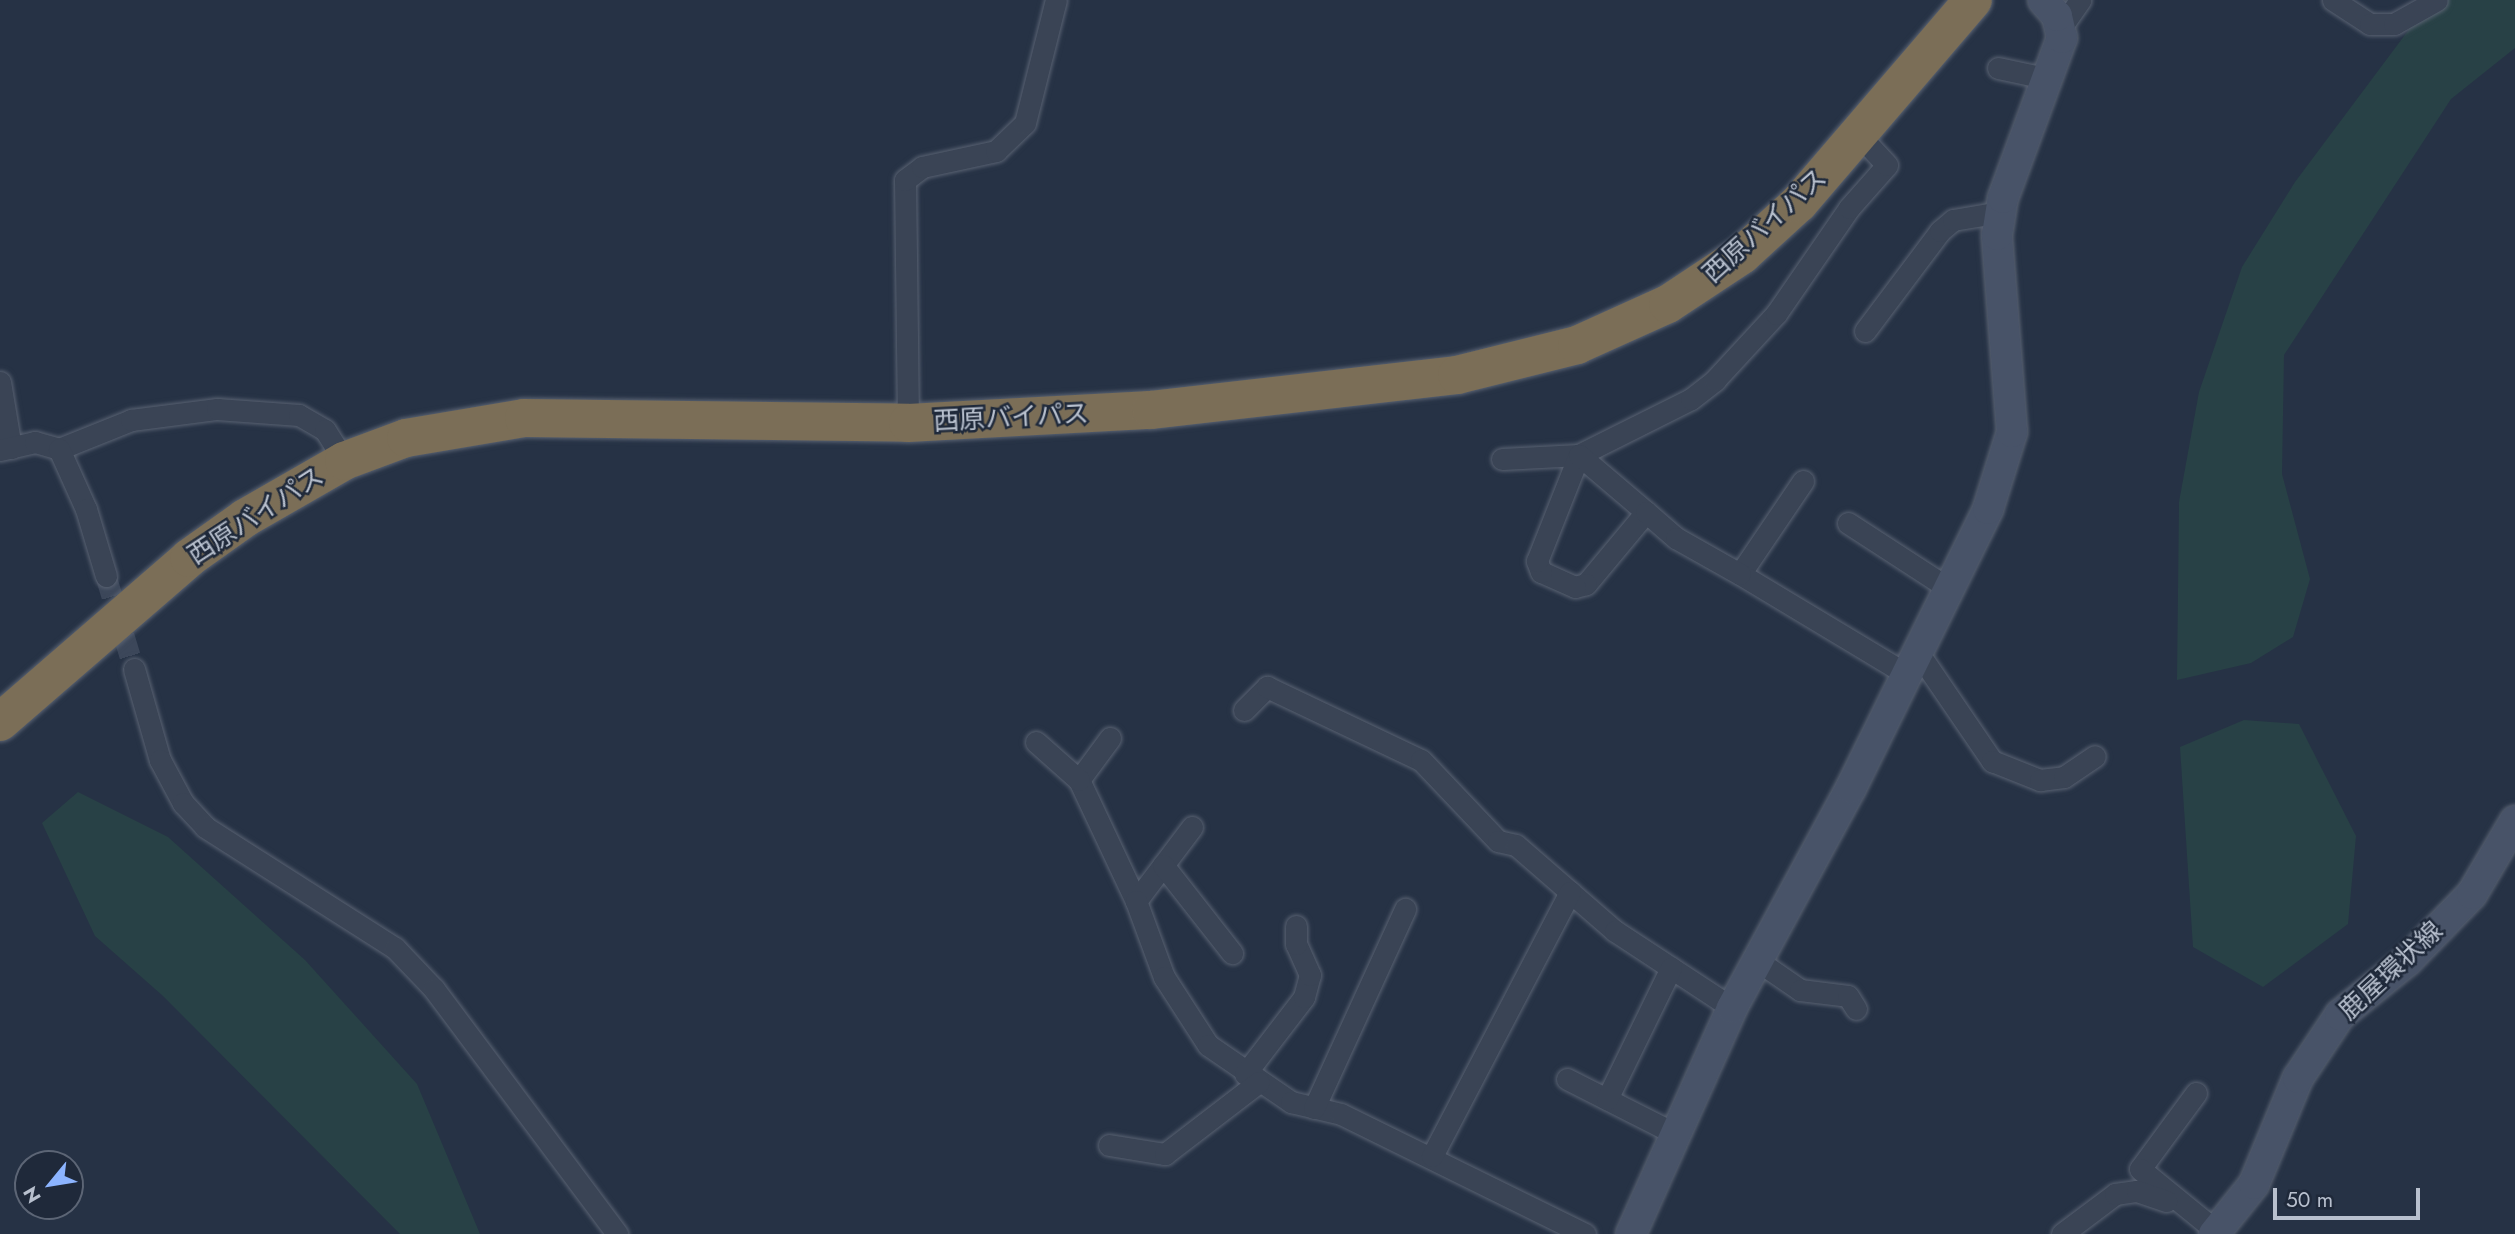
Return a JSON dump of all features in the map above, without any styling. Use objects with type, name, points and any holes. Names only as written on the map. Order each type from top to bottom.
[{"type":"highway","name":"西原バイパス","points":[[0,722],[189,558],[284,491],[344,461],[406,438],[524,418],[908,423],[1265,400],[1524,362],[1629,324],[1706,281],[1800,203],[1860,136],[1973,0]]},
{"type":"street","points":[[908,423],[905,180],[922,167],[996,151],[1018,131],[1056,0]]},
{"type":"street","points":[[2043,0],[2062,26]]},
{"type":"street","points":[[1631,1234],[1732,1008],[1951,590],[2012,432],[2010,360],[1996,278],[2001,212],[2050,79],[2062,26],[2080,0]]},
{"type":"street","points":[[2333,0],[2370,24],[2394,24],[2437,0]]},
{"type":"street","points":[[1998,68],[2050,79]]},
{"type":"street","points":[[1502,459],[1579,455],[1691,399],[1776,314],[1849,208],[1887,165],[1860,136]]},
{"type":"street","points":[[1865,331],[1940,231],[1953,220],[2001,212]]},
{"type":"street","points":[[0,382],[6,449],[35,442],[59,449],[131,420],[217,409],[299,415],[325,430],[344,461]]},
{"type":"street","points":[[59,449],[86,509],[106,576]]},
{"type":"street","points":[[1579,455],[1676,538],[1914,664],[1992,761],[2040,780],[2064,777],[2095,756]]},
{"type":"street","points":[[1579,455],[1538,561],[1541,572],[1575,587],[1586,584],[1646,512]]},
{"type":"street","points":[[1740,574],[1804,481]]},
{"type":"street","points":[[1848,523],[1951,590]]},
{"type":"street","points":[[134,669],[160,760],[183,803],[205,827],[395,948],[434,989],[617,1234]]},
{"type":"street","points":[[1244,710],[1268,687],[1421,760],[1498,841],[1516,845],[1570,892],[1671,968],[1732,1008]]},
{"type":"street","points":[[1079,780],[1110,738]]},
{"type":"street","points":[[1036,742],[1079,780],[1136,901],[1164,977],[1208,1045],[1252,1078],[1314,1108],[1432,1156],[1585,1234]]},
{"type":"street","name":"鹿屋環状線","points":[[2215,1232],[2254,1184],[2298,1078],[2340,1015],[2407,961],[2472,894],[2515,821]]},
{"type":"street","points":[[1136,901],[1192,827]]},
{"type":"street","points":[[1163,865],[1231,954]]},
{"type":"street","points":[[1432,1156],[1570,892]]},
{"type":"street","points":[[1314,1108],[1405,909]]},
{"type":"street","points":[[1109,1145],[1165,1154],[1252,1078],[1304,997],[1310,975],[1296,944],[1296,926]]},
{"type":"street","points":[[1758,961],[1800,990],[1836,990],[1856,1010]]},
{"type":"street","points":[[1607,1099],[1671,968]]},
{"type":"street","points":[[1567,1079],[1676,1134]]},
{"type":"street","points":[[2196,1093],[2140,1169],[2215,1232]]},
{"type":"street","points":[[2062,1234],[2115,1194],[2137,1191],[2182,1206]]},
{"type":"green space","points":[[2431,0],[2515,0],[2515,48],[2451,99],[2284,355],[2282,474],[2310,579],[2293,637],[2251,663],[2177,680],[2179,502],[2199,392],[2242,267],[2295,182]]},
{"type":"green space","points":[[2244,720],[2299,724],[2356,836],[2348,924],[2263,987],[2193,947],[2180,747]]},
{"type":"green space","points":[[78,792],[168,837],[305,960],[417,1084],[480,1234],[400,1234],[163,996],[95,936],[42,823]]},
{"type":"tunnel","points":[[106,576],[134,669]]}]
